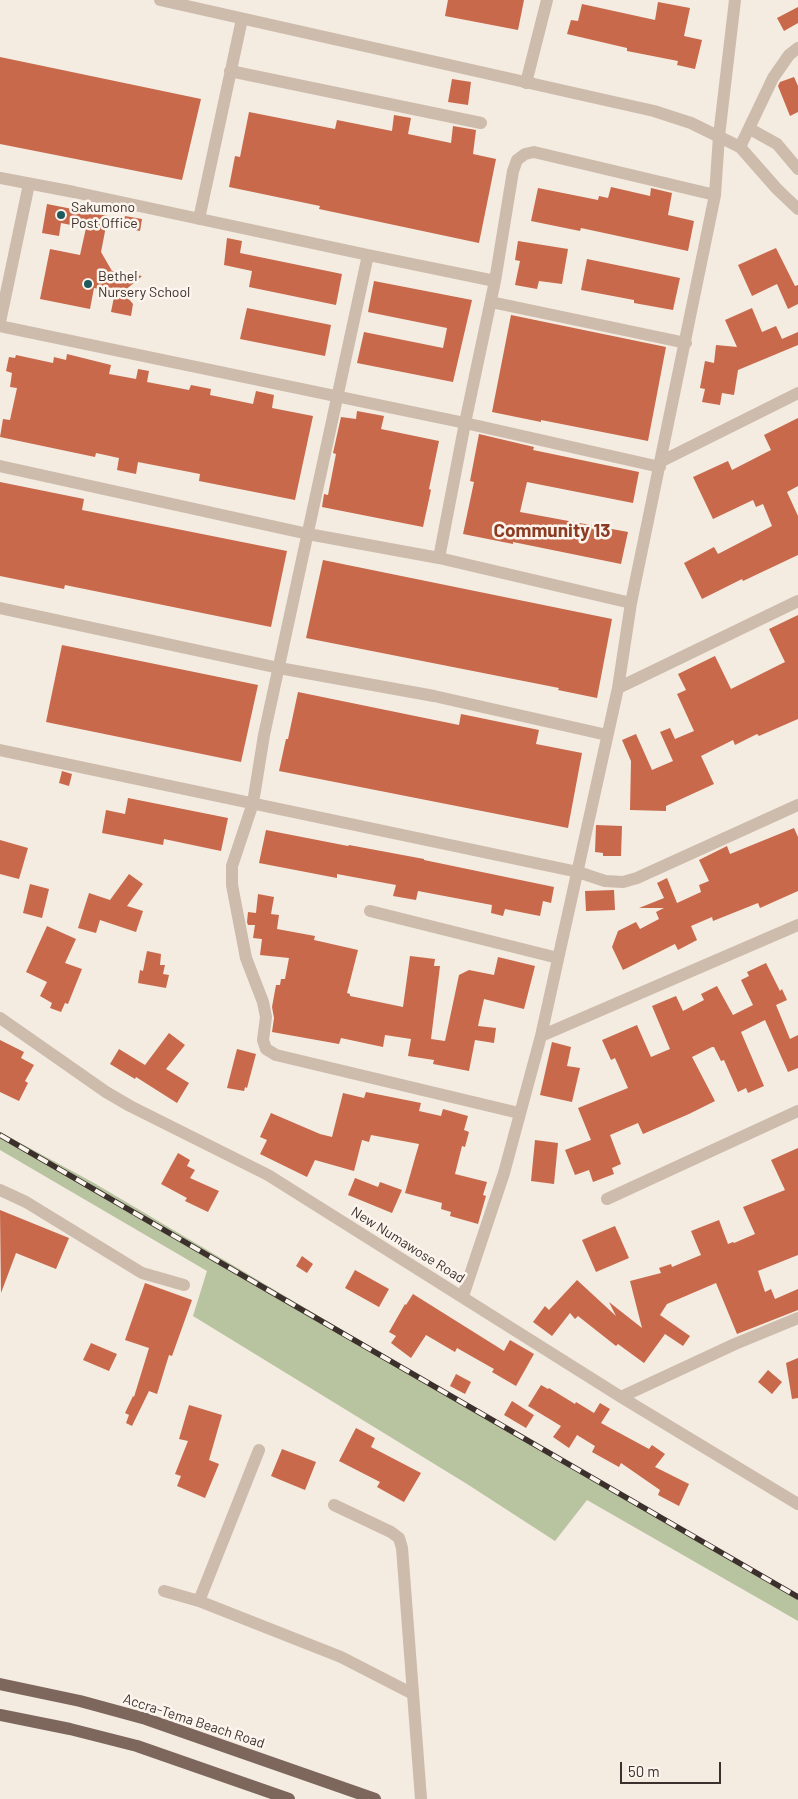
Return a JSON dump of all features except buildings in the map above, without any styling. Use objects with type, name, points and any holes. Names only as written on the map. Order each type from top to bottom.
[{"type":"main road","name":"Accra-Tema Beach Road","points":[[0,1684],[80,1701],[146,1719],[375,1799]]},
{"type":"main road","points":[[0,1715],[70,1728],[137,1746],[289,1799]]},
{"type":"street","points":[[160,0],[654,111],[691,123],[740,147],[798,210]]},
{"type":"street","points":[[526,83],[546,0]]},
{"type":"street","points":[[463,1296],[504,1173],[541,1036],[618,688],[631,603],[715,196],[719,136],[734,0]]},
{"type":"street","points":[[199,219],[242,19]]},
{"type":"street","points":[[740,147],[773,78],[789,54],[798,48]]},
{"type":"street","points":[[230,71],[481,123]]},
{"type":"street","points":[[750,128],[777,144],[798,169]]},
{"type":"street","points":[[439,558],[491,302],[513,171],[517,160],[525,154],[534,152],[715,196]]},
{"type":"street","points":[[0,178],[495,281]]},
{"type":"street","points":[[30,184],[0,324],[660,465],[798,393]]},
{"type":"street","points":[[368,256],[264,736],[253,803],[232,866],[232,885],[246,958],[263,1002],[266,1017],[263,1040],[266,1049],[276,1055],[519,1113]]},
{"type":"street","points":[[491,302],[686,343]]},
{"type":"street","points":[[0,466],[308,534],[439,558],[631,603]]},
{"type":"street","points":[[618,688],[798,601]]},
{"type":"street","points":[[0,608],[279,668],[434,696],[607,734]]},
{"type":"street","points":[[0,750],[578,872],[605,882],[623,882],[637,878],[798,805]]},
{"type":"street","points":[[370,911],[558,958]]},
{"type":"street","points":[[541,1036],[798,925]]},
{"type":"street","name":"New Numawose Road","points":[[0,1018],[130,1106],[268,1175],[621,1397],[798,1504]]},
{"type":"street","points":[[607,1199],[798,1111]]},
{"type":"street","points":[[0,1190],[26,1202],[142,1273],[184,1285]]},
{"type":"street","points":[[621,1397],[734,1344],[798,1318]]},
{"type":"street","points":[[199,1600],[259,1450]]},
{"type":"street","points":[[334,1504],[391,1532],[399,1538],[402,1548],[421,1799]]},
{"type":"street","points":[[164,1591],[199,1600],[340,1658],[413,1694]]},
{"type":"green space","points":[[0,1132],[94,1183],[366,1344],[541,1451],[798,1600],[798,1621],[587,1500],[555,1541],[467,1484],[193,1316],[207,1271],[0,1150]]},
{"type":"railway","points":[[0,1135],[798,1597]]},
{"type":"place","name":"Sakumono Post Office","points":[[61,215]]},
{"type":"place","name":"Bethel Nursery School","points":[[88,284]]},
{"type":"district","name":"Community 13","points":[[552,531]]}]
